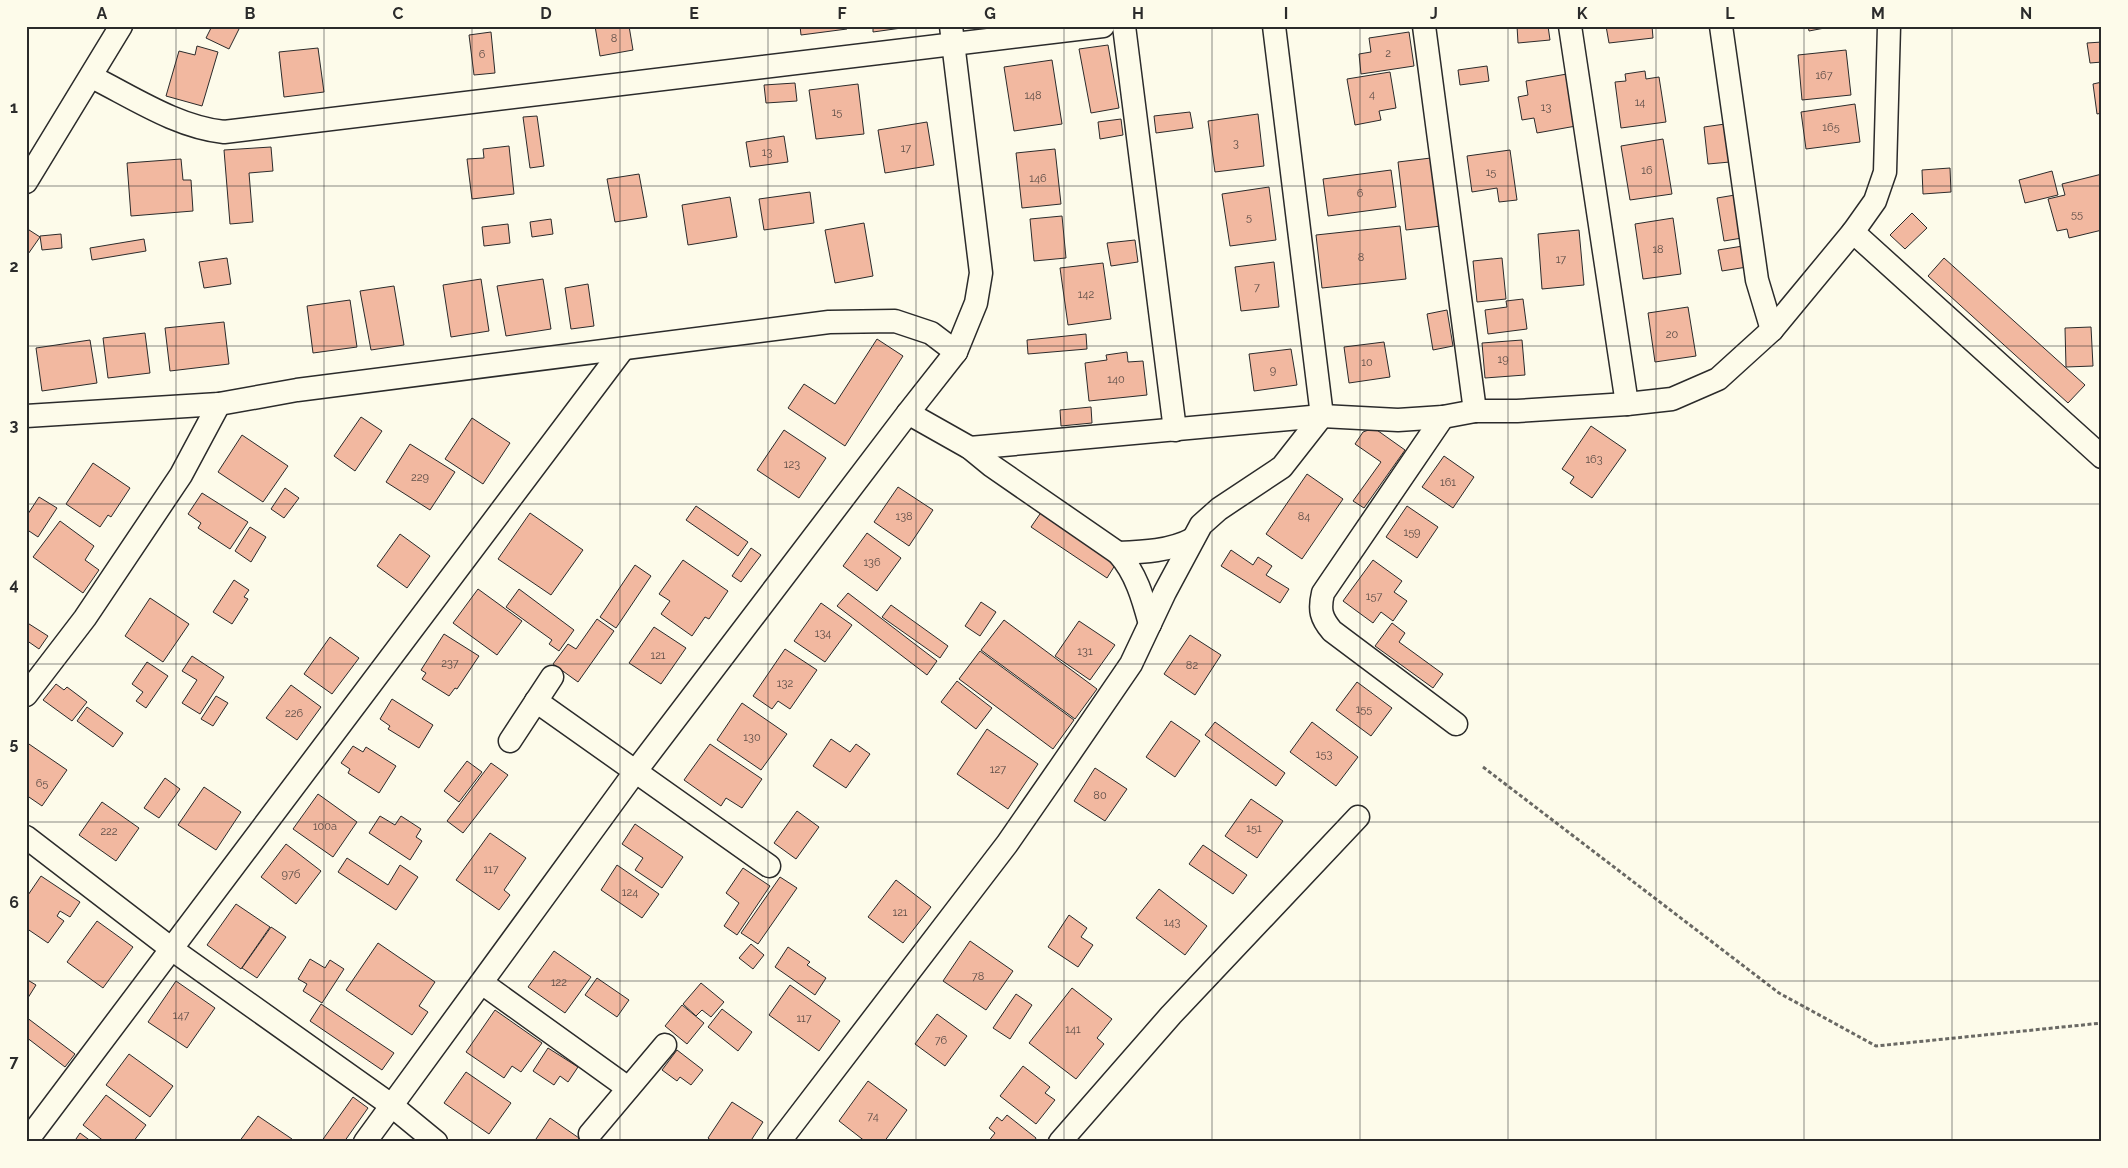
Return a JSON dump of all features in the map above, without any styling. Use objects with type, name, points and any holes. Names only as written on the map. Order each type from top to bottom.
[{"type":"street","points":[[26,182],[92,77],[121,26]]},
{"type":"street","points":[[92,77],[186,124],[206,130],[224,132],[423,110],[952,35],[1103,26]]},
{"type":"street","points":[[1124,26],[1175,430]]},
{"type":"street","points":[[779,1142],[1007,844],[1131,664],[1201,525],[1219,509],[1282,466],[1322,416],[1274,26]]},
{"type":"street","points":[[1424,26],[1475,411]]},
{"type":"street","points":[[1570,26],[1627,404]]},
{"type":"street","points":[[1721,26],[1757,280],[1772,330]]},
{"type":"street","points":[[970,448],[1322,416],[1398,420],[1443,417],[1475,411],[1517,411],[1627,404],[1672,399],[1718,379],[1772,330],[1853,232],[1875,201],[1885,172],[1889,26]]},
{"type":"street","points":[[365,1142],[635,772],[956,352],[976,303],[981,274],[952,35]]},
{"type":"street","points":[[1853,232],[2102,457]]},
{"type":"street","points":[[26,416],[219,404],[297,390],[829,322],[895,321],[931,333],[956,352]]},
{"type":"street","points":[[26,1142],[173,950],[623,349]]},
{"type":"street","points":[[26,695],[85,618],[181,475],[219,404]]},
{"type":"street","points":[[908,413],[970,448],[992,466],[1118,553],[1127,563],[1137,583],[1150,624]]},
{"type":"street","points":[[1443,417],[1323,593],[1319,607],[1323,621],[1332,631],[1456,724]]},
{"type":"street","points":[[1118,553],[1164,549],[1180,546],[1193,539]]},
{"type":"street","points":[[510,741],[552,677]]},
{"type":"street","points":[[536,701],[769,866]]},
{"type":"street","points":[[1060,1142],[1170,1015],[1358,817]]},
{"type":"street","points":[[26,836],[173,950],[391,1105],[436,1142]]},
{"type":"street","points":[[482,983],[628,1088]]},
{"type":"street","points":[[590,1134],[665,1045]]},
{"type":"path","points":[[1483,767],[1779,993],[1876,1046],[2102,1023]]},
{"type":"building","points":[[212,26],[240,27],[229,49],[206,38]]},
{"type":"building","points":[[595,26],[629,26],[633,50],[600,56]]},
{"type":"building","points":[[800,26],[847,26],[847,29],[801,35]]},
{"type":"building","points":[[873,26],[916,26],[873,32]]},
{"type":"building","points":[[1517,26],[1548,26],[1550,40],[1518,43]]},
{"type":"building","points":[[1606,26],[1652,26],[1653,38],[1609,43]]},
{"type":"building","points":[[1808,26],[1835,26],[1809,31]]},
{"type":"building","points":[[491,32],[495,73],[474,75],[469,35]]},
{"type":"building","points":[[1409,32],[1414,66],[1361,74],[1359,54],[1371,52],[1369,38]]},
{"type":"building","points":[[2102,42],[2102,62],[2090,63],[2087,43]]},
{"type":"building","points":[[1108,45],[1119,108],[1091,113],[1079,49]]},
{"type":"building","points":[[197,46],[218,52],[202,106],[166,96],[179,51],[195,55]]},
{"type":"building","points":[[318,48],[324,92],[284,97],[279,52]]},
{"type":"building","points":[[1846,50],[1851,95],[1802,100],[1798,55]]},
{"type":"building","points":[[1052,60],[1062,124],[1014,131],[1004,67]]},
{"type":"building","points":[[1487,66],[1489,81],[1460,85],[1458,70]]},
{"type":"building","points":[[1645,71],[1646,79],[1659,77],[1666,122],[1621,128],[1615,82],[1626,81],[1625,74]]},
{"type":"building","points":[[1390,72],[1396,108],[1379,111],[1381,120],[1355,125],[1347,79]]},
{"type":"building","points":[[1567,74],[1576,126],[1537,133],[1534,118],[1522,120],[1518,97],[1528,95],[1526,81]]},
{"type":"building","points":[[2102,82],[2102,113],[2097,114],[2093,84]]},
{"type":"building","points":[[795,83],[797,101],[766,103],[764,85]]},
{"type":"building","points":[[858,84],[864,134],[816,139],[809,90]]},
{"type":"building","points":[[1855,104],[1860,142],[1806,149],[1801,112]]},
{"type":"building","points":[[1190,112],[1193,128],[1156,133],[1154,116]]},
{"type":"building","points":[[1258,114],[1264,166],[1215,172],[1208,121]]},
{"type":"building","points":[[537,116],[544,166],[530,168],[523,117]]},
{"type":"building","points":[[1121,119],[1123,135],[1100,139],[1098,122]]},
{"type":"building","points":[[927,122],[934,165],[885,173],[878,130]]},
{"type":"building","points":[[1725,124],[1730,162],[1708,164],[1704,127]]},
{"type":"building","points":[[784,136],[788,162],[750,167],[746,142]]},
{"type":"building","points":[[1663,139],[1672,194],[1630,200],[1621,146]]},
{"type":"building","points":[[509,146],[514,194],[472,199],[467,159],[484,158],[483,149]]},
{"type":"building","points":[[271,147],[273,171],[249,173],[253,222],[230,224],[224,150]]},
{"type":"building","points":[[1055,149],[1061,204],[1022,208],[1016,153]]},
{"type":"building","points":[[1510,150],[1517,200],[1499,202],[1497,188],[1472,192],[1467,156]]},
{"type":"building","points":[[1439,157],[1441,226],[1406,230],[1398,162]]},
{"type":"building","points":[[181,159],[183,180],[191,180],[193,211],[131,216],[127,163]]},
{"type":"building","points":[[1950,168],[1951,192],[1923,194],[1922,170]]},
{"type":"building","points":[[1391,170],[1396,207],[1328,216],[1323,179]]},
{"type":"building","points":[[2052,171],[2058,195],[2025,203],[2019,180]]},
{"type":"building","points":[[639,174],[647,217],[615,222],[607,179]]},
{"type":"building","points":[[2102,174],[2102,230],[2069,238],[2067,229],[2057,231],[2048,199],[2065,195],[2062,184]]},
{"type":"building","points":[[1269,187],[1276,240],[1230,246],[1222,194]]},
{"type":"building","points":[[810,192],[814,223],[764,230],[759,199]]},
{"type":"building","points":[[1735,195],[1742,238],[1724,241],[1717,198]]},
{"type":"building","points":[[730,197],[737,237],[688,245],[682,205]]},
{"type":"building","points":[[1912,213],[1927,228],[1905,249],[1890,235]]},
{"type":"building","points":[[1062,216],[1066,258],[1034,261],[1030,219]]},
{"type":"building","points":[[1673,218],[1681,274],[1643,279],[1635,224]]},
{"type":"building","points":[[551,219],[553,234],[532,237],[530,222]]},
{"type":"building","points":[[864,223],[873,276],[835,283],[825,230]]},
{"type":"building","points":[[508,224],[510,243],[484,246],[482,227]]},
{"type":"building","points":[[1400,226],[1406,279],[1322,288],[1316,235]]},
{"type":"building","points":[[26,228],[40,237],[26,257]]},
{"type":"building","points":[[1579,230],[1584,285],[1542,289],[1538,234]]},
{"type":"building","points":[[61,234],[62,248],[42,250],[40,236]]},
{"type":"building","points":[[144,239],[146,251],[92,260],[90,248]]},
{"type":"building","points":[[1135,240],[1138,262],[1111,266],[1107,243]]},
{"type":"building","points":[[1743,246],[1747,267],[1722,271],[1718,250]]},
{"type":"building","points":[[227,258],[231,284],[204,288],[199,262]]},
{"type":"building","points":[[1502,258],[1506,299],[1477,302],[1473,261]]},
{"type":"building","points":[[1944,258],[2085,385],[2068,403],[1928,276]]},
{"type":"building","points":[[1274,262],[1279,307],[1241,311],[1235,267]]},
{"type":"building","points":[[1103,263],[1111,319],[1068,325],[1060,268]]},
{"type":"building","points":[[481,279],[489,331],[451,337],[443,285]]},
{"type":"building","points":[[543,279],[551,329],[506,336],[497,286]]},
{"type":"building","points":[[588,284],[594,326],[571,329],[565,288]]},
{"type":"building","points":[[394,286],[404,345],[371,350],[360,291]]},
{"type":"building","points":[[1523,299],[1527,329],[1488,334],[1485,310],[1507,307],[1506,301]]},
{"type":"building","points":[[350,300],[357,347],[313,353],[307,306]]},
{"type":"building","points":[[1688,307],[1696,356],[1655,362],[1648,313]]},
{"type":"building","points":[[1447,310],[1453,346],[1433,350],[1427,314]]},
{"type":"building","points":[[224,322],[229,364],[170,371],[165,328]]},
{"type":"building","points":[[2091,327],[2093,366],[2066,367],[2065,328]]},
{"type":"building","points":[[145,333],[150,373],[108,378],[103,338]]},
{"type":"building","points":[[1086,334],[1087,349],[1028,354],[1027,340]]},
{"type":"building","points":[[877,339],[903,356],[845,446],[788,408],[804,384],[835,404]]},
{"type":"building","points":[[90,340],[97,383],[42,391],[36,348]]},
{"type":"building","points":[[1522,340],[1525,375],[1485,378],[1482,343]]},
{"type":"building","points":[[1384,342],[1390,377],[1349,383],[1344,347]]},
{"type":"building","points":[[1291,349],[1297,385],[1254,391],[1249,354]]},
{"type":"building","points":[[1127,352],[1128,362],[1143,361],[1147,395],[1089,401],[1085,363],[1107,360],[1106,355]]},
{"type":"building","points":[[1091,407],[1092,423],[1061,426],[1060,410]]},
{"type":"building","points":[[361,417],[382,431],[355,471],[334,456]]},
{"type":"building","points":[[472,418],[510,443],[483,484],[445,459]]},
{"type":"building","points":[[1591,426],[1626,450],[1592,498],[1570,483],[1574,477],[1562,469]]},
{"type":"building","points":[[1374,428],[1405,450],[1364,508],[1353,501],[1381,462],[1355,444],[1363,432]]},
{"type":"building","points":[[784,430],[826,458],[799,498],[757,470]]},
{"type":"building","points":[[242,435],[288,466],[263,502],[218,472]]},
{"type":"building","points":[[410,444],[455,472],[430,510],[386,482]]},
{"type":"building","points":[[1444,456],[1474,477],[1453,508],[1422,487]]},
{"type":"building","points":[[93,463],[130,488],[111,517],[108,515],[100,527],[66,504]]},
{"type":"building","points":[[1307,474],[1343,499],[1302,559],[1266,534]]},
{"type":"building","points":[[898,487],[933,510],[909,546],[874,522]]},
{"type":"building","points":[[285,488],[299,498],[284,518],[271,509]]},
{"type":"building","points":[[202,493],[248,522],[230,549],[198,528],[201,523],[188,514]]},
{"type":"building","points":[[39,497],[57,508],[38,537],[26,529],[26,517]]},
{"type":"building","points":[[696,506],[748,542],[738,556],[686,520]]},
{"type":"building","points":[[1407,506],[1438,527],[1417,558],[1386,537]]},
{"type":"building","points":[[1042,511],[1117,562],[1107,578],[1031,527]]},
{"type":"building","points":[[530,513],[583,550],[551,595],[498,559]]},
{"type":"building","points":[[60,521],[94,546],[85,560],[99,570],[83,593],[33,557]]},
{"type":"building","points":[[250,527],[266,537],[251,562],[235,551]]},
{"type":"building","points":[[867,533],[901,558],[877,591],[843,566]]},
{"type":"building","points":[[400,534],[430,556],[407,588],[377,566]]},
{"type":"building","points":[[751,548],[761,555],[741,582],[732,576]]},
{"type":"building","points":[[1231,550],[1253,565],[1258,557],[1272,566],[1266,575],[1289,589],[1280,603],[1221,566]]},
{"type":"building","points":[[683,560],[728,591],[709,619],[705,617],[692,636],[661,614],[670,601],[659,594]]},
{"type":"building","points":[[1373,560],[1402,581],[1394,592],[1407,601],[1393,621],[1381,612],[1373,623],[1343,601]]},
{"type":"building","points":[[635,565],[651,576],[616,628],[600,617]]},
{"type":"building","points":[[234,580],[249,590],[244,597],[248,599],[232,624],[213,612]]},
{"type":"building","points":[[478,589],[522,621],[497,655],[453,623]]},
{"type":"building","points":[[519,589],[574,630],[559,651],[549,644],[552,640],[506,607]]},
{"type":"building","points":[[848,593],[937,661],[927,675],[837,606]]},
{"type":"building","points":[[150,598],[189,624],[163,662],[125,636]]},
{"type":"building","points":[[981,602],[996,612],[980,636],[965,626]]},
{"type":"building","points":[[821,603],[852,625],[825,662],[794,641]]},
{"type":"building","points":[[891,605],[948,646],[940,658],[882,617]]},
{"type":"building","points":[[597,619],[614,631],[578,682],[553,664],[568,644],[576,649]]},
{"type":"building","points":[[1004,620],[1097,689],[1075,719],[981,650]]},
{"type":"building","points":[[1079,621],[1115,645],[1090,680],[1055,656]]},
{"type":"building","points":[[26,622],[48,636],[39,649],[26,640]]},
{"type":"building","points":[[1392,623],[1405,633],[1399,642],[1443,674],[1433,688],[1375,646]]},
{"type":"building","points":[[654,627],[686,648],[661,684],[629,663]]},
{"type":"building","points":[[444,634],[479,656],[457,689],[455,688],[449,696],[422,679],[426,673],[421,670]]},
{"type":"building","points":[[1190,635],[1221,655],[1195,695],[1164,674]]},
{"type":"building","points":[[330,637],[359,658],[332,694],[304,674]]},
{"type":"building","points":[[785,649],[817,670],[790,709],[778,701],[772,709],[753,696]]},
{"type":"building","points":[[980,651],[1074,720],[1053,749],[959,679]]},
{"type":"building","points":[[192,656],[224,677],[200,714],[182,703],[197,680],[182,671]]},
{"type":"building","points":[[147,662],[168,676],[146,708],[136,701],[143,692],[132,684]]},
{"type":"building","points":[[957,681],[992,708],[976,729],[941,702]]},
{"type":"building","points":[[1357,682],[1392,708],[1371,736],[1336,710]]},
{"type":"building","points":[[56,684],[64,690],[67,687],[87,702],[72,721],[43,700]]},
{"type":"building","points":[[291,685],[321,707],[297,740],[266,718]]},
{"type":"building","points":[[216,696],[228,703],[213,726],[201,719]]},
{"type":"building","points":[[392,699],[433,725],[419,748],[388,729],[390,726],[380,719]]},
{"type":"building","points":[[742,703],[787,734],[761,770],[717,740]]},
{"type":"building","points":[[87,707],[123,733],[113,747],[77,721]]},
{"type":"building","points":[[1171,721],[1200,741],[1175,777],[1146,757]]},
{"type":"building","points":[[1215,722],[1285,773],[1276,786],[1205,735]]},
{"type":"building","points":[[1312,722],[1358,757],[1336,786],[1290,752]]},
{"type":"building","points":[[987,729],[1038,764],[1008,809],[957,774]]},
{"type":"building","points":[[831,739],[850,752],[856,744],[870,754],[846,788],[813,766]]},
{"type":"building","points":[[26,742],[67,770],[42,806],[26,795]]},
{"type":"building","points":[[710,744],[762,779],[742,808],[726,798],[721,806],[684,780]]},
{"type":"building","points":[[353,746],[363,752],[366,747],[396,766],[379,793],[348,773],[350,769],[341,763]]},
{"type":"building","points":[[467,761],[482,772],[459,802],[444,791]]},
{"type":"building","points":[[491,763],[508,775],[463,833],[447,821]]},
{"type":"building","points":[[1095,768],[1127,789],[1105,821],[1074,801]]},
{"type":"building","points":[[165,778],[180,789],[159,818],[144,808]]},
{"type":"building","points":[[204,787],[241,812],[216,850],[178,825]]},
{"type":"building","points":[[318,794],[357,822],[333,857],[293,829]]},
{"type":"building","points":[[1251,799],[1283,821],[1257,858],[1225,836]]},
{"type":"building","points":[[102,802],[139,828],[116,861],[79,835]]},
{"type":"building","points":[[797,811],[819,827],[796,859],[774,843]]},
{"type":"building","points":[[380,816],[395,825],[401,816],[421,829],[416,837],[422,841],[410,860],[369,833]]},
{"type":"building","points":[[635,824],[683,857],[662,888],[635,870],[643,858],[622,844]]},
{"type":"building","points":[[490,833],[526,858],[504,890],[510,895],[499,910],[456,880]]},
{"type":"building","points":[[286,844],[321,871],[296,904],[261,877]]},
{"type":"building","points":[[1203,845],[1247,875],[1233,894],[1189,864]]},
{"type":"building","points":[[347,858],[388,885],[400,865],[418,877],[396,910],[338,872]]},
{"type":"building","points":[[617,865],[659,894],[642,918],[601,890]]},
{"type":"building","points":[[743,868],[770,886],[737,935],[724,926],[739,903],[726,893]]},
{"type":"building","points":[[41,876],[80,902],[70,917],[60,911],[57,916],[64,921],[48,943],[26,928],[26,898]]},
{"type":"building","points":[[780,877],[797,888],[758,944],[741,933]]},
{"type":"building","points":[[896,880],[931,907],[903,943],[868,917]]},
{"type":"building","points":[[1159,889],[1207,926],[1185,955],[1136,918]]},
{"type":"building","points":[[236,904],[270,927],[241,969],[207,945]]},
{"type":"building","points":[[1069,915],[1087,928],[1081,937],[1093,945],[1078,967],[1048,947]]},
{"type":"building","points":[[97,921],[133,947],[103,988],[67,962]]},
{"type":"building","points":[[271,927],[286,937],[257,978],[242,968]]},
{"type":"building","points":[[970,941],[1013,971],[986,1010],[943,981]]},
{"type":"building","points":[[378,943],[435,982],[419,1006],[428,1012],[412,1035],[346,990]]},
{"type":"building","points":[[751,944],[764,955],[753,969],[739,958]]},
{"type":"building","points":[[788,947],[810,962],[807,965],[826,978],[815,995],[775,967]]},
{"type":"building","points":[[554,951],[591,977],[565,1013],[528,987]]},
{"type":"building","points":[[310,959],[325,968],[330,960],[344,969],[322,1003],[303,991],[307,984],[298,979]]},
{"type":"building","points":[[597,978],[629,1000],[617,1017],[585,995]]},
{"type":"building","points":[[26,979],[36,985],[26,1001]]},
{"type":"building","points":[[176,981],[215,1008],[187,1048],[148,1022]]},
{"type":"building","points":[[701,983],[724,1002],[711,1017],[702,1010],[696,1016],[683,1004]]},
{"type":"building","points":[[790,985],[840,1021],[819,1051],[769,1015]]},
{"type":"building","points":[[1072,988],[1112,1019],[1097,1038],[1104,1044],[1076,1079],[1029,1043]]},
{"type":"building","points":[[1016,994],[1032,1005],[1010,1039],[993,1028]]},
{"type":"building","points":[[321,1004],[394,1053],[382,1070],[310,1021]]},
{"type":"building","points":[[682,1005],[704,1023],[687,1044],[665,1026]]},
{"type":"building","points":[[722,1009],[752,1032],[738,1051],[708,1027]]},
{"type":"building","points":[[495,1010],[542,1043],[521,1072],[512,1066],[504,1078],[466,1052]]},
{"type":"building","points":[[937,1014],[967,1036],[945,1066],[915,1044]]},
{"type":"building","points":[[26,1017],[75,1054],[65,1067],[26,1037]]},
{"type":"building","points":[[548,1048],[578,1067],[568,1082],[560,1076],[554,1085],[533,1071]]},
{"type":"building","points":[[677,1050],[703,1070],[691,1085],[680,1077],[677,1081],[662,1070]]},
{"type":"building","points":[[129,1054],[173,1086],[150,1117],[106,1085]]},
{"type":"building","points":[[1023,1066],[1050,1087],[1045,1093],[1055,1100],[1036,1124],[1000,1096]]},
{"type":"building","points":[[466,1072],[511,1103],[489,1134],[444,1103]]},
{"type":"building","points":[[868,1081],[907,1110],[884,1142],[866,1142],[839,1121]]},
{"type":"building","points":[[106,1095],[146,1125],[133,1142],[105,1142],[83,1125]]},
{"type":"building","points":[[353,1097],[368,1108],[344,1142],[321,1142]]},
{"type":"building","points":[[732,1102],[763,1122],[750,1142],[713,1142],[708,1138]]},
{"type":"building","points":[[1007,1115],[1036,1138],[1034,1142],[988,1142],[995,1133],[989,1128],[997,1117],[1002,1121]]},
{"type":"building","points":[[258,1116],[292,1139],[290,1142],[239,1142]]},
{"type":"building","points":[[550,1118],[579,1138],[577,1142],[534,1142]]},
{"type":"building","points":[[80,1133],[92,1142],[74,1142]]},
{"type":"power","points":[[26,30],[29,26]]}]
